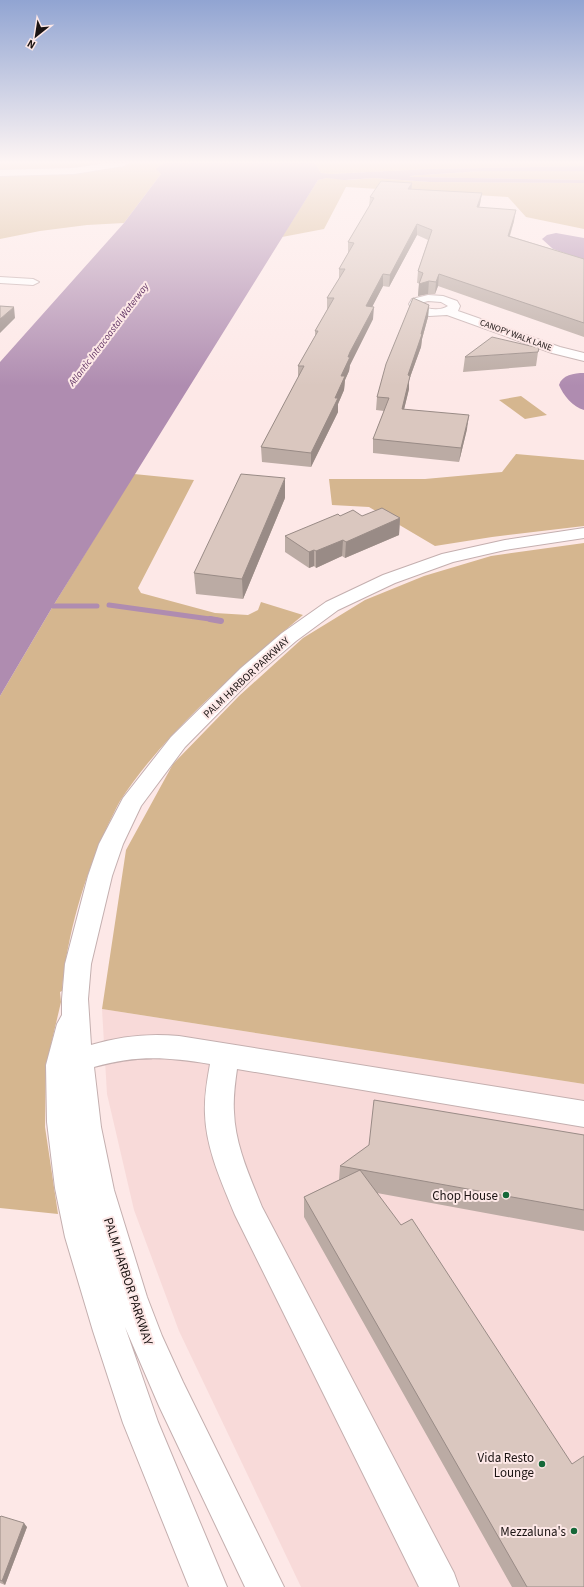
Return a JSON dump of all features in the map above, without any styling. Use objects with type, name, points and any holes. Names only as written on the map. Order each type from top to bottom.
[{"type":"street","points":[[0,280],[33,282]]},
{"type":"street","name":"CANOPY WALK LANE","points":[[448,311],[556,350],[584,357]]},
{"type":"street","name":"PALM HARBOR PARKWAY","points":[[208,1587],[141,1422],[110,1331],[81,1237],[70,1188],[62,1122],[70,1063],[78,964],[100,876],[111,844],[131,803],[178,742],[248,672],[289,637],[332,606],[389,579],[448,558],[505,545],[581,537]]},
{"type":"street","points":[[70,1063],[120,1049],[148,1046],[187,1049],[584,1114]]},
{"type":"street","points":[[225,1055],[220,1089],[220,1122],[232,1170],[250,1215],[440,1587]]},
{"type":"street","name":"PALM HARBOR PARKWAY","points":[[70,1063],[86,1126],[99,1190],[131,1297],[148,1343],[171,1394],[265,1587]]},
{"type":"shaded area","points":[[521,396],[547,415],[525,419],[499,400]]},
{"type":"shaded area","points":[[516,454],[584,460],[584,526],[492,537],[435,546],[369,507],[332,505],[329,479],[425,479],[502,472]]},
{"type":"shaded area","points":[[134,474],[194,480],[138,588],[141,593],[215,613],[248,615],[258,610],[261,602],[303,615],[229,679],[182,725],[159,749],[120,801],[91,865],[78,906],[64,970],[62,991],[60,992],[61,1002],[46,1066],[45,1127],[58,1214],[0,1208],[0,696]]},
{"type":"shaded area","points":[[584,543],[584,1084],[102,1009],[126,850],[173,764],[239,696],[303,638],[365,600],[424,576],[491,556]]},
{"type":"shaded area","points":[[102,1009],[584,1084],[584,1587],[301,1587],[179,1331],[134,1210],[107,1094]]},
{"type":"water","name":"Atlantic Intracoastal Waterway","points":[[111,237],[283,237],[53,606],[0,696],[0,362]]},
{"type":"water","points":[[544,237],[584,238],[584,260],[553,249],[542,239]]},
{"type":"water","points":[[584,373],[584,410],[569,400],[559,385],[563,379],[572,374]]},
{"type":"building","points":[[351,237],[410,237],[390,275],[383,274],[366,306],[374,307],[350,352],[348,357],[350,357],[341,376],[345,376],[335,398],[338,398],[311,453],[261,447],[304,366],[298,366],[318,331],[315,331],[334,298],[327,298],[345,269],[339,269],[354,243],[348,242]]},
{"type":"building","points":[[430,237],[512,237],[584,259],[584,323],[439,274],[436,282],[429,281],[419,284],[423,273],[418,271]]},
{"type":"building","points":[[413,298],[429,305],[422,334],[408,375],[410,376],[402,409],[469,415],[461,448],[373,439],[389,398],[377,397],[386,364]]},
{"type":"building","points":[[0,306],[14,307],[0,319]]},
{"type":"building","points":[[492,337],[539,348],[538,352],[465,357]]},
{"type":"building","points":[[241,474],[285,478],[242,579],[194,573]]},
{"type":"building","points":[[382,508],[400,518],[346,542],[343,540],[316,551],[314,550],[309,552],[285,536],[338,514],[340,516],[353,510],[362,516]]},
{"type":"building","points":[[374,1100],[584,1135],[584,1210],[340,1166],[369,1145]]},
{"type":"building","points":[[360,1170],[401,1225],[412,1219],[572,1464],[584,1456],[584,1587],[527,1587],[304,1197]]},
{"type":"building","points":[[1,1516],[24,1523],[2,1581],[0,1580]]},
{"type":"waterway","points":[[109,605],[211,619]]},
{"type":"waterway","points":[[53,606],[97,606]]},
{"type":"waterway","points":[[211,619],[217,620]]},
{"type":"waterway","points":[[211,619],[221,621]]},
{"type":"place","name":"Chop House","points":[[506,1195]]},
{"type":"place","name":"Vida Resto Lounge","points":[[542,1464]]},
{"type":"place","name":"Mezzaluna's","points":[[574,1531]]}]
